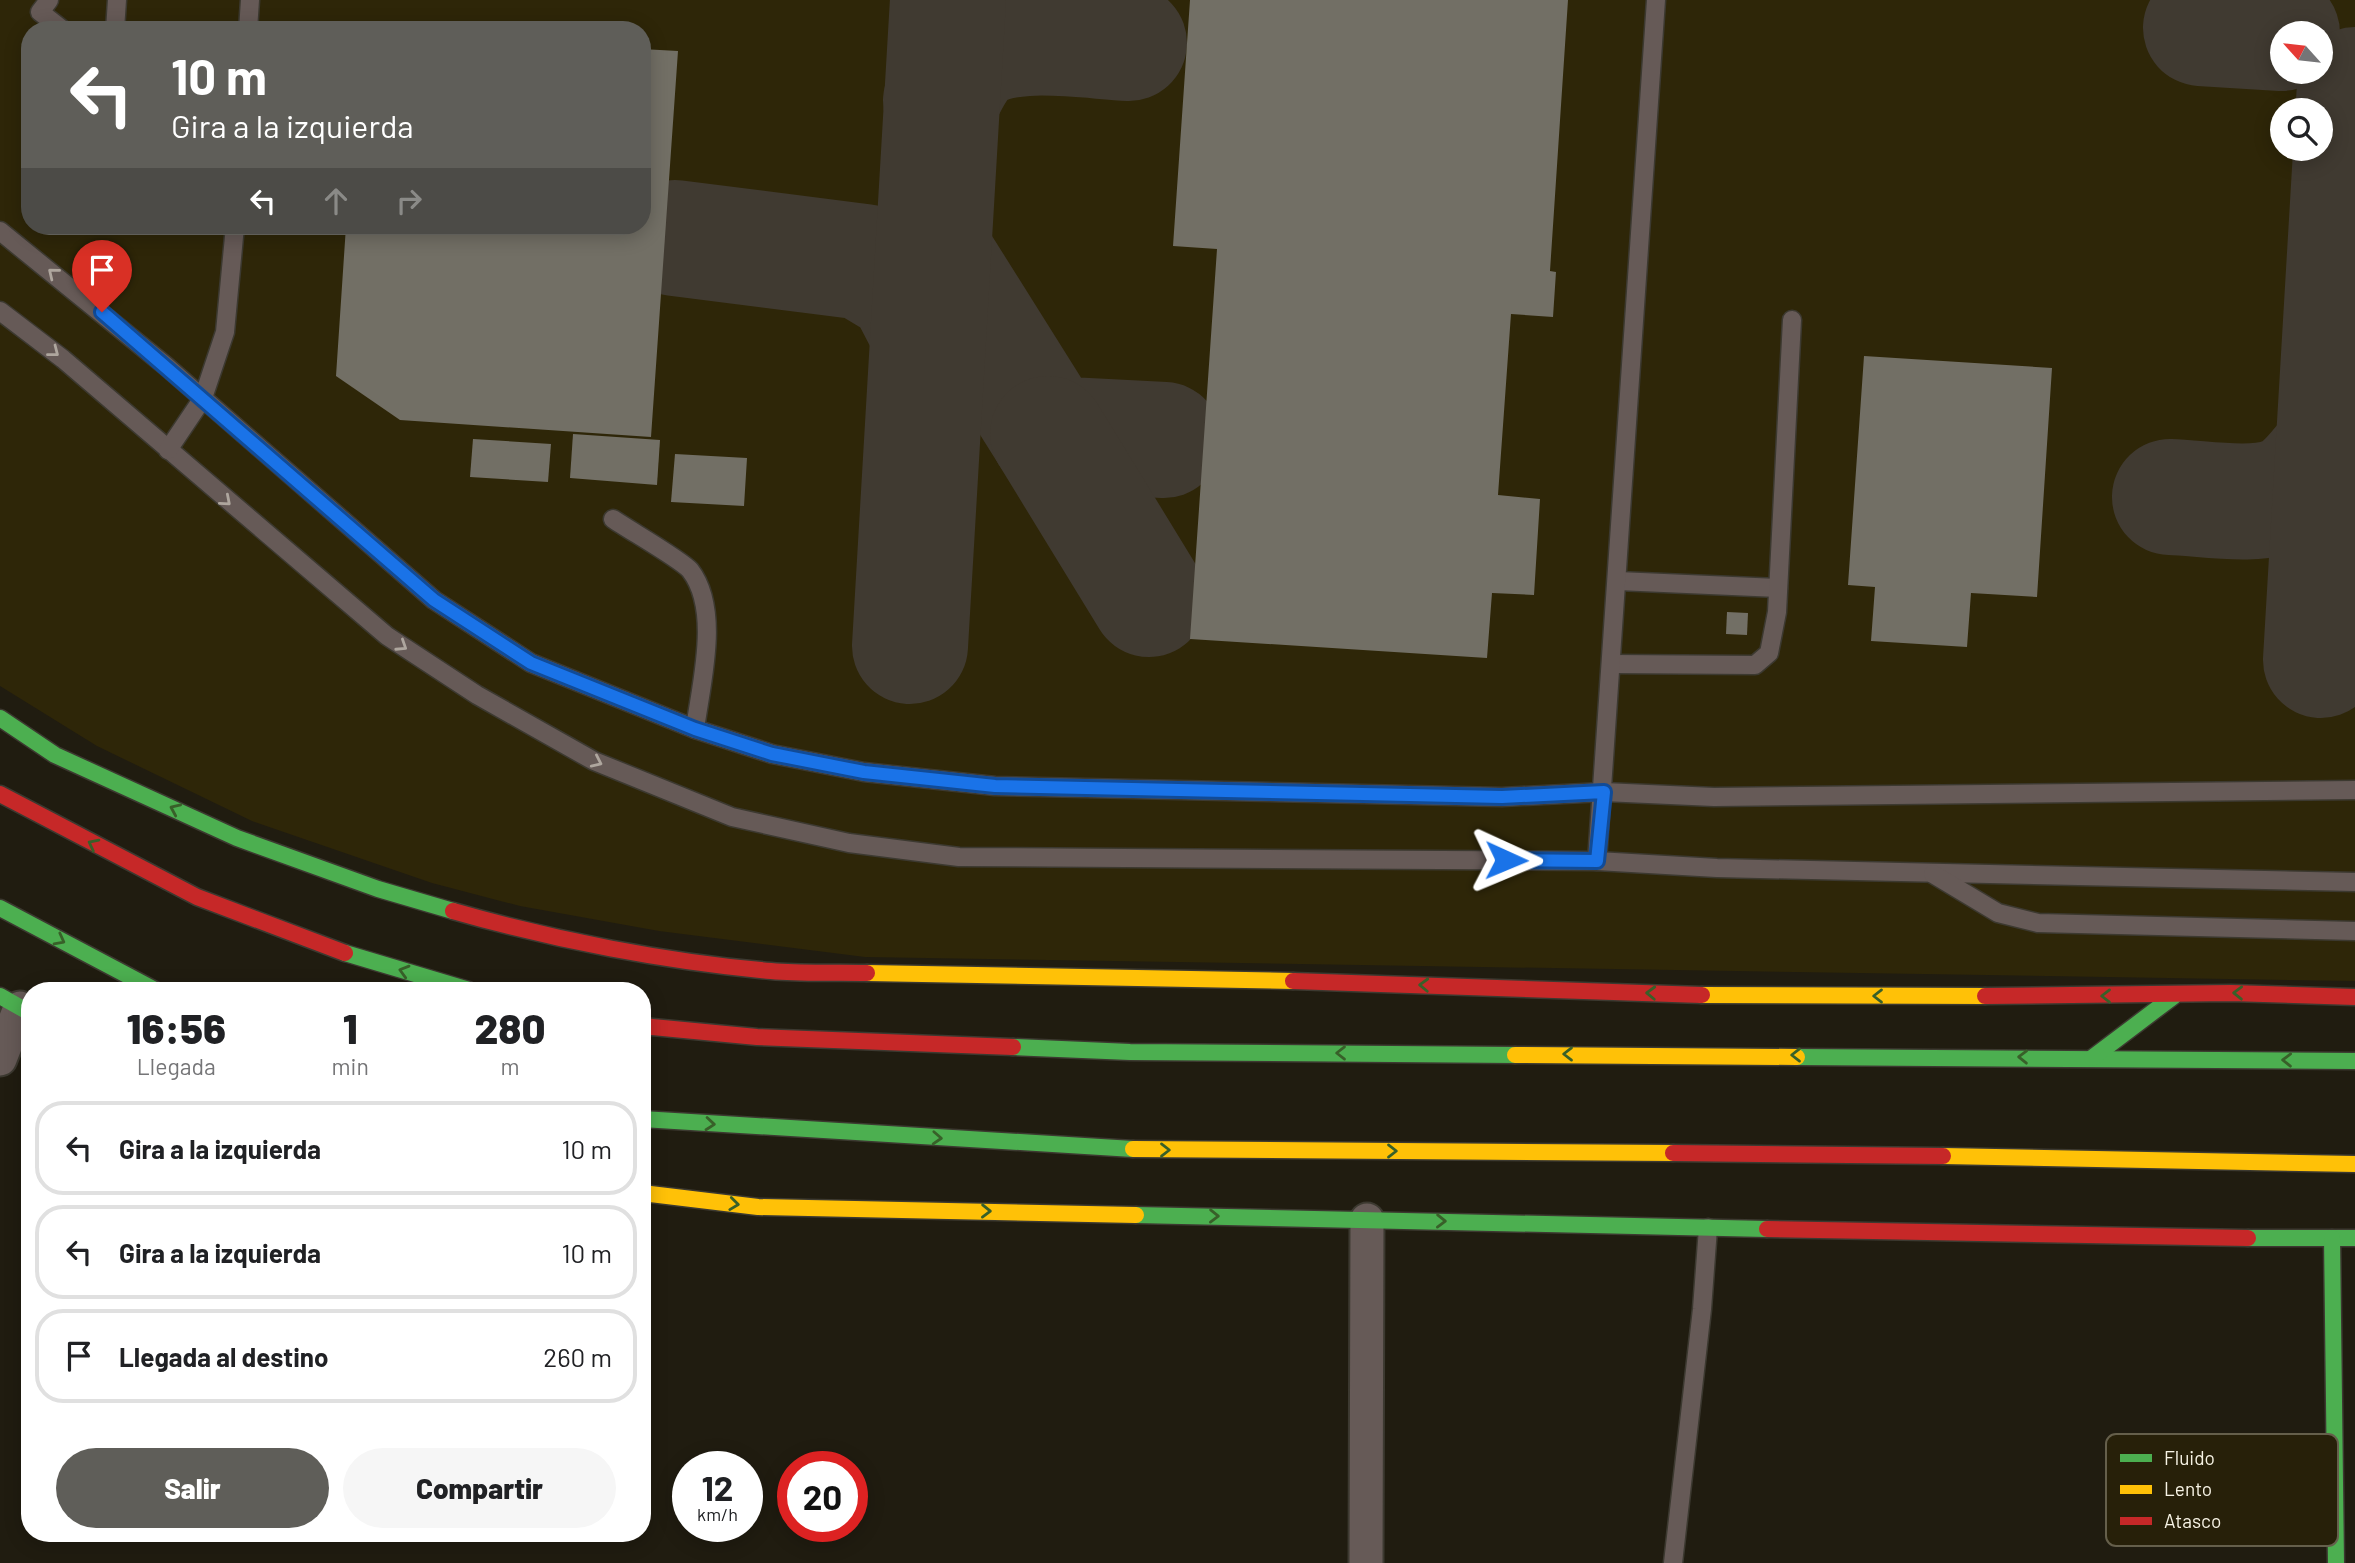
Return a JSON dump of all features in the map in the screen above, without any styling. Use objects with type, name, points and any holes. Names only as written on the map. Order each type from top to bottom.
[{"type":"street","points":[[0,718],[55,755],[237,838],[378,889],[502,925],[640,952],[772,971],[1257,980],[1776,997],[2174,996],[2231,993],[2355,997]]},
{"type":"street","points":[[0,794],[197,897],[352,956],[441,982]]},
{"type":"street","points":[[0,908],[140,982]]},
{"type":"street","points":[[2092,1058],[2174,996]]},
{"type":"street","points":[[0,1059],[17,1005]]},
{"type":"street","points":[[651,1027],[757,1037],[1130,1052],[2355,1061]]},
{"type":"street","points":[[651,1120],[1133,1149],[1801,1153],[2355,1164]]},
{"type":"street","points":[[651,1194],[758,1207],[2113,1237],[2355,1238]]},
{"type":"street","points":[[1366,1563],[1367,1220]]},
{"type":"street","points":[[2332,1238],[2334,1434]]},
{"type":"lane","points":[[49,0],[40,12],[51,21]]},
{"type":"lane","points":[[116,21],[117,0]]},
{"type":"lane","points":[[249,21],[250,0]]},
{"type":"lane","points":[[1597,861],[1604,792],[1656,0]]},
{"type":"lane","points":[[0,231],[203,398],[434,600],[531,663],[695,729],[772,754],[864,772],[995,786],[1502,797],[1604,792],[1714,797],[2355,790]]},
{"type":"lane","points":[[167,450],[203,398],[225,332],[234,235]]},
{"type":"lane","points":[[0,311],[63,359],[387,636],[477,695],[594,761],[732,817],[849,843],[960,857],[1597,861],[1717,868],[2355,882]]},
{"type":"lane","points":[[1612,664],[1755,666],[1769,653],[1778,588],[1792,320]]},
{"type":"lane","points":[[613,519],[689,570],[706,609],[706,644],[695,729]]},
{"type":"lane","points":[[1618,581],[1778,588]]},
{"type":"lane","points":[[1933,873],[1998,913],[2038,923],[2355,931]]},
{"type":"lane","points":[[1673,1563],[1702,1309],[1708,1228]]},
{"type":"shaded area","points":[[0,0],[2355,0],[2355,981],[865,957],[659,931],[520,906],[432,883],[252,821],[97,746],[0,686]]},
{"type":"building","points":[[1190,0],[1568,0],[1550,271],[1556,272],[1553,317],[1511,314],[1498,495],[1540,499],[1534,595],[1492,593],[1487,658],[1190,639],[1217,249],[1173,246]]},
{"type":"building","points":[[651,50],[678,51],[651,437],[400,420],[336,376],[345,235],[651,235]]},
{"type":"building","points":[[1864,356],[2052,368],[2037,597],[1971,593],[1967,647],[1871,641],[1875,587],[1848,585]]},
{"type":"building","points":[[573,434],[660,440],[657,485],[570,478]]},
{"type":"building","points":[[473,439],[551,444],[548,482],[470,477]]},
{"type":"building","points":[[675,454],[747,458],[744,506],[671,502]]},
{"type":"building","points":[[1727,612],[1748,613],[1747,635],[1726,634]]},
{"type":"taxiway","points":[[910,646],[948,0]]},
{"type":"taxiway","points":[[2201,28],[2270,32]]},
{"type":"taxiway","points":[[941,101],[966,59],[981,48],[999,42],[1020,38],[1067,38],[1129,43]]},
{"type":"taxiway","points":[[2321,660],[2355,85]]},
{"type":"taxiway","points":[[675,238],[864,262],[904,286],[927,330]]},
{"type":"taxiway","points":[[933,251],[1048,434],[1164,440]]},
{"type":"taxiway","points":[[1048,434],[1149,599]]},
{"type":"taxiway","points":[[2170,497],[2246,502],[2276,498],[2301,485],[2331,451]]},
{"type":"traffic: fast","points":[[0,718],[55,755],[237,838],[378,889],[453,911]]},
{"type":"traffic: fast","points":[[0,908],[140,982]]},
{"type":"traffic: fast","points":[[345,953],[442,982]]},
{"type":"traffic: fast","points":[[0,996],[21,1008]]},
{"type":"traffic: fast","points":[[2092,1058],[2174,996]]},
{"type":"traffic: fast","points":[[1013,1047],[1130,1052],[1515,1055]]},
{"type":"traffic: fast","points":[[1797,1057],[2355,1061]]},
{"type":"traffic: fast","points":[[651,1120],[1133,1149]]},
{"type":"traffic: fast","points":[[1136,1215],[1767,1229]]},
{"type":"traffic: fast","points":[[2248,1238],[2355,1238]]},
{"type":"traffic: fast","points":[[2332,1238],[2334,1434]]},
{"type":"traffic: fast","points":[[2336,1546],[2336,1563]]},
{"type":"traffic: slow","points":[[867,973],[1293,981]]},
{"type":"traffic: slow","points":[[1702,995],[1985,996]]},
{"type":"traffic: slow","points":[[1515,1055],[1797,1057]]},
{"type":"traffic: slow","points":[[1133,1149],[1673,1153]]},
{"type":"traffic: slow","points":[[1943,1156],[2355,1164]]},
{"type":"traffic: slow","points":[[651,1194],[758,1207],[1136,1215]]},
{"type":"traffic: jam","points":[[0,794],[197,897],[345,953]]},
{"type":"traffic: jam","points":[[453,911],[531,931],[651,956],[783,972],[867,973]]},
{"type":"traffic: jam","points":[[1293,981],[1702,995]]},
{"type":"traffic: jam","points":[[1985,996],[2231,993],[2355,997]]},
{"type":"traffic: jam","points":[[651,1027],[757,1037],[1013,1047]]},
{"type":"traffic: jam","points":[[1673,1153],[1943,1156]]},
{"type":"traffic: jam","points":[[1767,1229],[2248,1238]]},
{"type":"route","points":[[102,312],[434,600],[531,663],[695,729],[772,754],[864,772],[995,786],[1502,797],[1604,792],[1597,861],[1506,860]]}]
